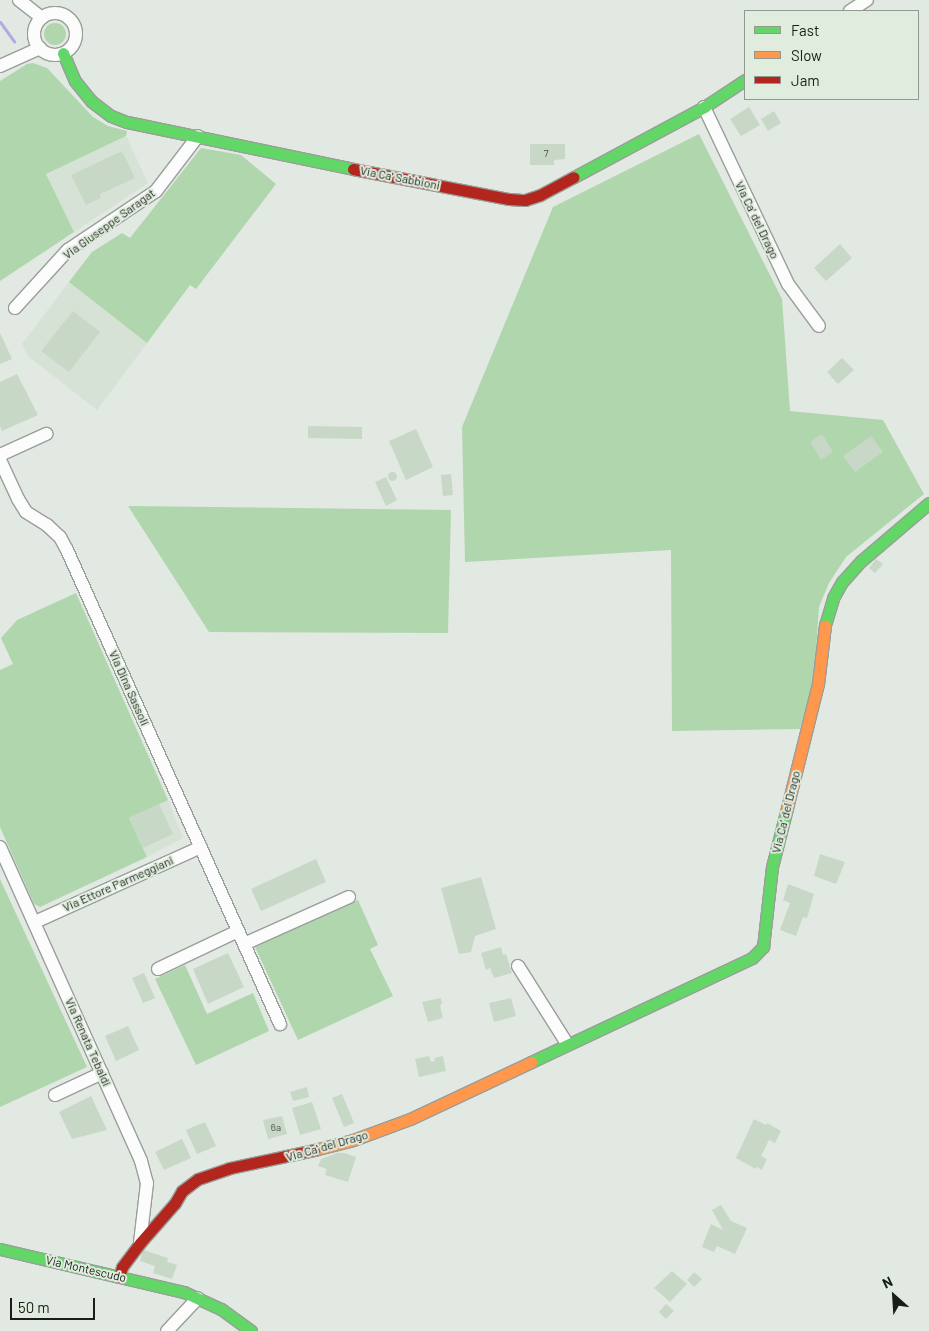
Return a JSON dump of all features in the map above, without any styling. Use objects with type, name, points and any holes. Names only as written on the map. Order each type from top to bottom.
[{"type":"street","points":[[19,0],[42,18]]},
{"type":"street","points":[[852,10],[867,0]]},
{"type":"street","points":[[48,14],[62,14],[73,23],[76,37],[69,49],[63,53],[50,54],[40,48],[34,36],[37,23],[42,18],[48,14]]},
{"type":"street","points":[[0,66],[40,48]]},
{"type":"street","name":"Via Ca' Sabbioni","points":[[63,53],[74,81],[91,102],[111,116],[198,136],[488,196],[525,200],[540,195],[704,107],[744,81]]},
{"type":"street","name":"Via Ca' del Drago","points":[[704,107],[788,284],[819,326]]},
{"type":"street","name":"Via Giuseppe Saragat","points":[[16,308],[68,250],[156,191],[198,136]]},
{"type":"street","points":[[0,455],[46,434]]},
{"type":"street","name":"Via Dina Sassoli","points":[[0,460],[26,512],[47,525],[60,537],[67,550],[280,1024]]},
{"type":"street","name":"Via Ca' del Drago","points":[[119,1277],[122,1267],[140,1243],[175,1203],[182,1191],[198,1179],[230,1168],[281,1159],[353,1140],[410,1119],[752,958],[763,947],[772,867],[818,684],[825,621],[833,598],[842,582],[860,561],[929,503]]},
{"type":"street","name":"Via Ettore Parmeggiani","points":[[35,922],[201,846]]},
{"type":"street","name":"Via Renata Tebaldi","points":[[0,847],[130,1134],[147,1184],[140,1243]]},
{"type":"street","points":[[244,944],[349,896]]},
{"type":"street","points":[[158,969],[238,931]]},
{"type":"street","points":[[518,966],[568,1045]]},
{"type":"street","points":[[55,1095],[102,1073]]},
{"type":"street","name":"Via Montescudo","points":[[0,1249],[198,1298],[221,1309],[250,1331]]},
{"type":"street","points":[[167,1331],[198,1298]]},
{"type":"shaded area","points":[[126,136],[148,183],[74,232],[46,174]]},
{"type":"shaded area","points":[[69,282],[147,343],[97,410],[28,356],[22,344]]},
{"type":"shaded area","points":[[168,800],[183,838],[147,857],[129,818]]},
{"type":"green space","points":[[55,23],[63,26],[66,34],[63,42],[55,45],[47,42],[44,34],[47,26]]},
{"type":"green space","points":[[33,63],[47,68],[93,117],[108,126],[127,131],[126,136],[46,174],[74,232],[0,281],[0,81],[27,64]]},
{"type":"green space","points":[[699,134],[782,299],[790,411],[883,420],[924,494],[846,557],[829,583],[819,607],[814,680],[800,729],[672,731],[671,550],[465,562],[462,427],[553,207]]},
{"type":"green space","points":[[201,148],[241,155],[276,184],[196,289],[190,285],[147,343],[69,282],[92,252],[122,233],[130,238]]},
{"type":"green space","points":[[128,506],[451,510],[448,633],[209,632]]},
{"type":"green space","points":[[76,593],[168,800],[129,818],[147,857],[40,907],[34,904],[0,827],[0,670],[13,664],[1,638],[17,620]]},
{"type":"green space","points":[[0,879],[87,1067],[0,1107]]},
{"type":"green space","points":[[358,900],[378,945],[370,949],[393,996],[298,1040],[255,947]]},
{"type":"green space","points":[[185,965],[207,1014],[253,993],[269,1031],[196,1065],[155,979]]},
{"type":"building","points":[[749,107],[760,125],[741,136],[730,119]]},
{"type":"building","points":[[774,111],[781,123],[768,131],[761,119]]},
{"type":"building","points":[[530,144],[565,144],[565,159],[554,160],[554,165],[530,165]]},
{"type":"building","points":[[122,151],[135,178],[100,194],[101,198],[86,205],[71,175]]},
{"type":"building","points":[[840,244],[852,258],[826,281],[814,268]]},
{"type":"building","points":[[73,311],[100,332],[69,372],[41,351]]},
{"type":"building","points":[[0,333],[12,359],[0,364]]},
{"type":"building","points":[[842,358],[854,370],[838,384],[827,372]]},
{"type":"building","points":[[17,374],[38,415],[2,431],[0,426],[0,382]]},
{"type":"building","points":[[308,426],[362,427],[362,439],[308,438]]},
{"type":"building","points":[[416,429],[433,467],[406,480],[389,441]]},
{"type":"building","points":[[822,434],[833,452],[821,460],[810,442]]},
{"type":"building","points":[[871,436],[883,452],[855,472],[843,456]]},
{"type":"building","points":[[392,471],[397,476],[392,481],[387,476]]},
{"type":"building","points":[[451,474],[453,495],[443,496],[441,475]]},
{"type":"building","points":[[386,477],[397,500],[386,506],[375,482]]},
{"type":"building","points":[[876,559],[883,564],[875,573],[869,568]]},
{"type":"building","points":[[159,804],[173,834],[143,848],[129,818]]},
{"type":"building","points":[[820,854],[845,862],[836,884],[814,876]]},
{"type":"building","points":[[316,859],[326,882],[261,911],[251,889]]},
{"type":"building","points":[[481,877],[496,929],[475,936],[471,952],[459,954],[441,888]]},
{"type":"building","points":[[788,884],[814,894],[807,918],[803,917],[796,936],[780,930],[790,903],[783,900]]},
{"type":"building","points":[[501,947],[503,955],[506,954],[512,973],[494,978],[490,968],[486,970],[481,953]]},
{"type":"building","points":[[228,953],[244,987],[208,1004],[193,969]]},
{"type":"building","points":[[144,973],[155,998],[143,1003],[132,978]]},
{"type":"building","points":[[441,998],[442,1004],[440,1005],[443,1018],[428,1022],[422,1002]]},
{"type":"building","points":[[511,998],[516,1016],[494,1022],[489,1003]]},
{"type":"building","points":[[128,1026],[139,1050],[116,1061],[105,1036]]},
{"type":"building","points":[[429,1056],[431,1062],[435,1061],[434,1058],[443,1056],[446,1071],[419,1077],[415,1059]]},
{"type":"building","points":[[307,1087],[309,1097],[293,1101],[290,1092]]},
{"type":"building","points":[[342,1094],[354,1123],[344,1127],[332,1098]]},
{"type":"building","points":[[91,1096],[107,1130],[72,1139],[59,1112]]},
{"type":"building","points":[[312,1102],[321,1129],[300,1135],[292,1108]]},
{"type":"building","points":[[282,1116],[287,1134],[268,1139],[263,1120]]},
{"type":"building","points":[[754,1119],[766,1125],[767,1123],[781,1131],[775,1143],[769,1140],[761,1156],[767,1159],[762,1170],[757,1167],[756,1169],[736,1158]]},
{"type":"building","points":[[205,1122],[216,1146],[197,1154],[186,1130]]},
{"type":"building","points":[[182,1139],[191,1158],[164,1170],[155,1152]]},
{"type":"building","points":[[337,1153],[356,1157],[348,1182],[325,1175],[327,1169],[318,1166],[321,1159]]},
{"type":"building","points":[[721,1205],[731,1221],[747,1228],[735,1254],[717,1246],[714,1252],[702,1247],[711,1224],[723,1230],[712,1210]]},
{"type":"building","points":[[143,1250],[168,1258],[167,1262],[177,1265],[172,1279],[153,1273],[155,1266],[140,1261]]},
{"type":"building","points":[[672,1271],[687,1284],[670,1302],[654,1288]]},
{"type":"building","points":[[694,1272],[702,1279],[694,1287],[687,1280]]},
{"type":"building","points":[[666,1304],[674,1311],[666,1319],[659,1312]]},
{"type":"waterway","points":[[0,22],[14,41]]},
{"type":"traffic: fast","points":[[63,53],[75,81],[91,101],[111,116],[127,122],[353,169]]},
{"type":"traffic: fast","points":[[574,177],[704,107],[744,81]]},
{"type":"traffic: fast","points":[[825,625],[833,598],[842,582],[861,561],[929,503]]},
{"type":"traffic: fast","points":[[531,1062],[752,958],[763,947],[772,867],[787,808]]},
{"type":"traffic: fast","points":[[0,1249],[184,1292],[221,1309],[251,1331]]},
{"type":"traffic: slow","points":[[787,808],[818,684],[825,625]]},
{"type":"traffic: slow","points":[[314,1150],[353,1140],[410,1119],[531,1062]]},
{"type":"traffic: jam","points":[[353,169],[509,199],[525,200],[540,195],[574,177]]},
{"type":"traffic: jam","points":[[119,1277],[122,1267],[140,1243],[175,1203],[182,1191],[198,1179],[230,1168],[314,1150]]}]
